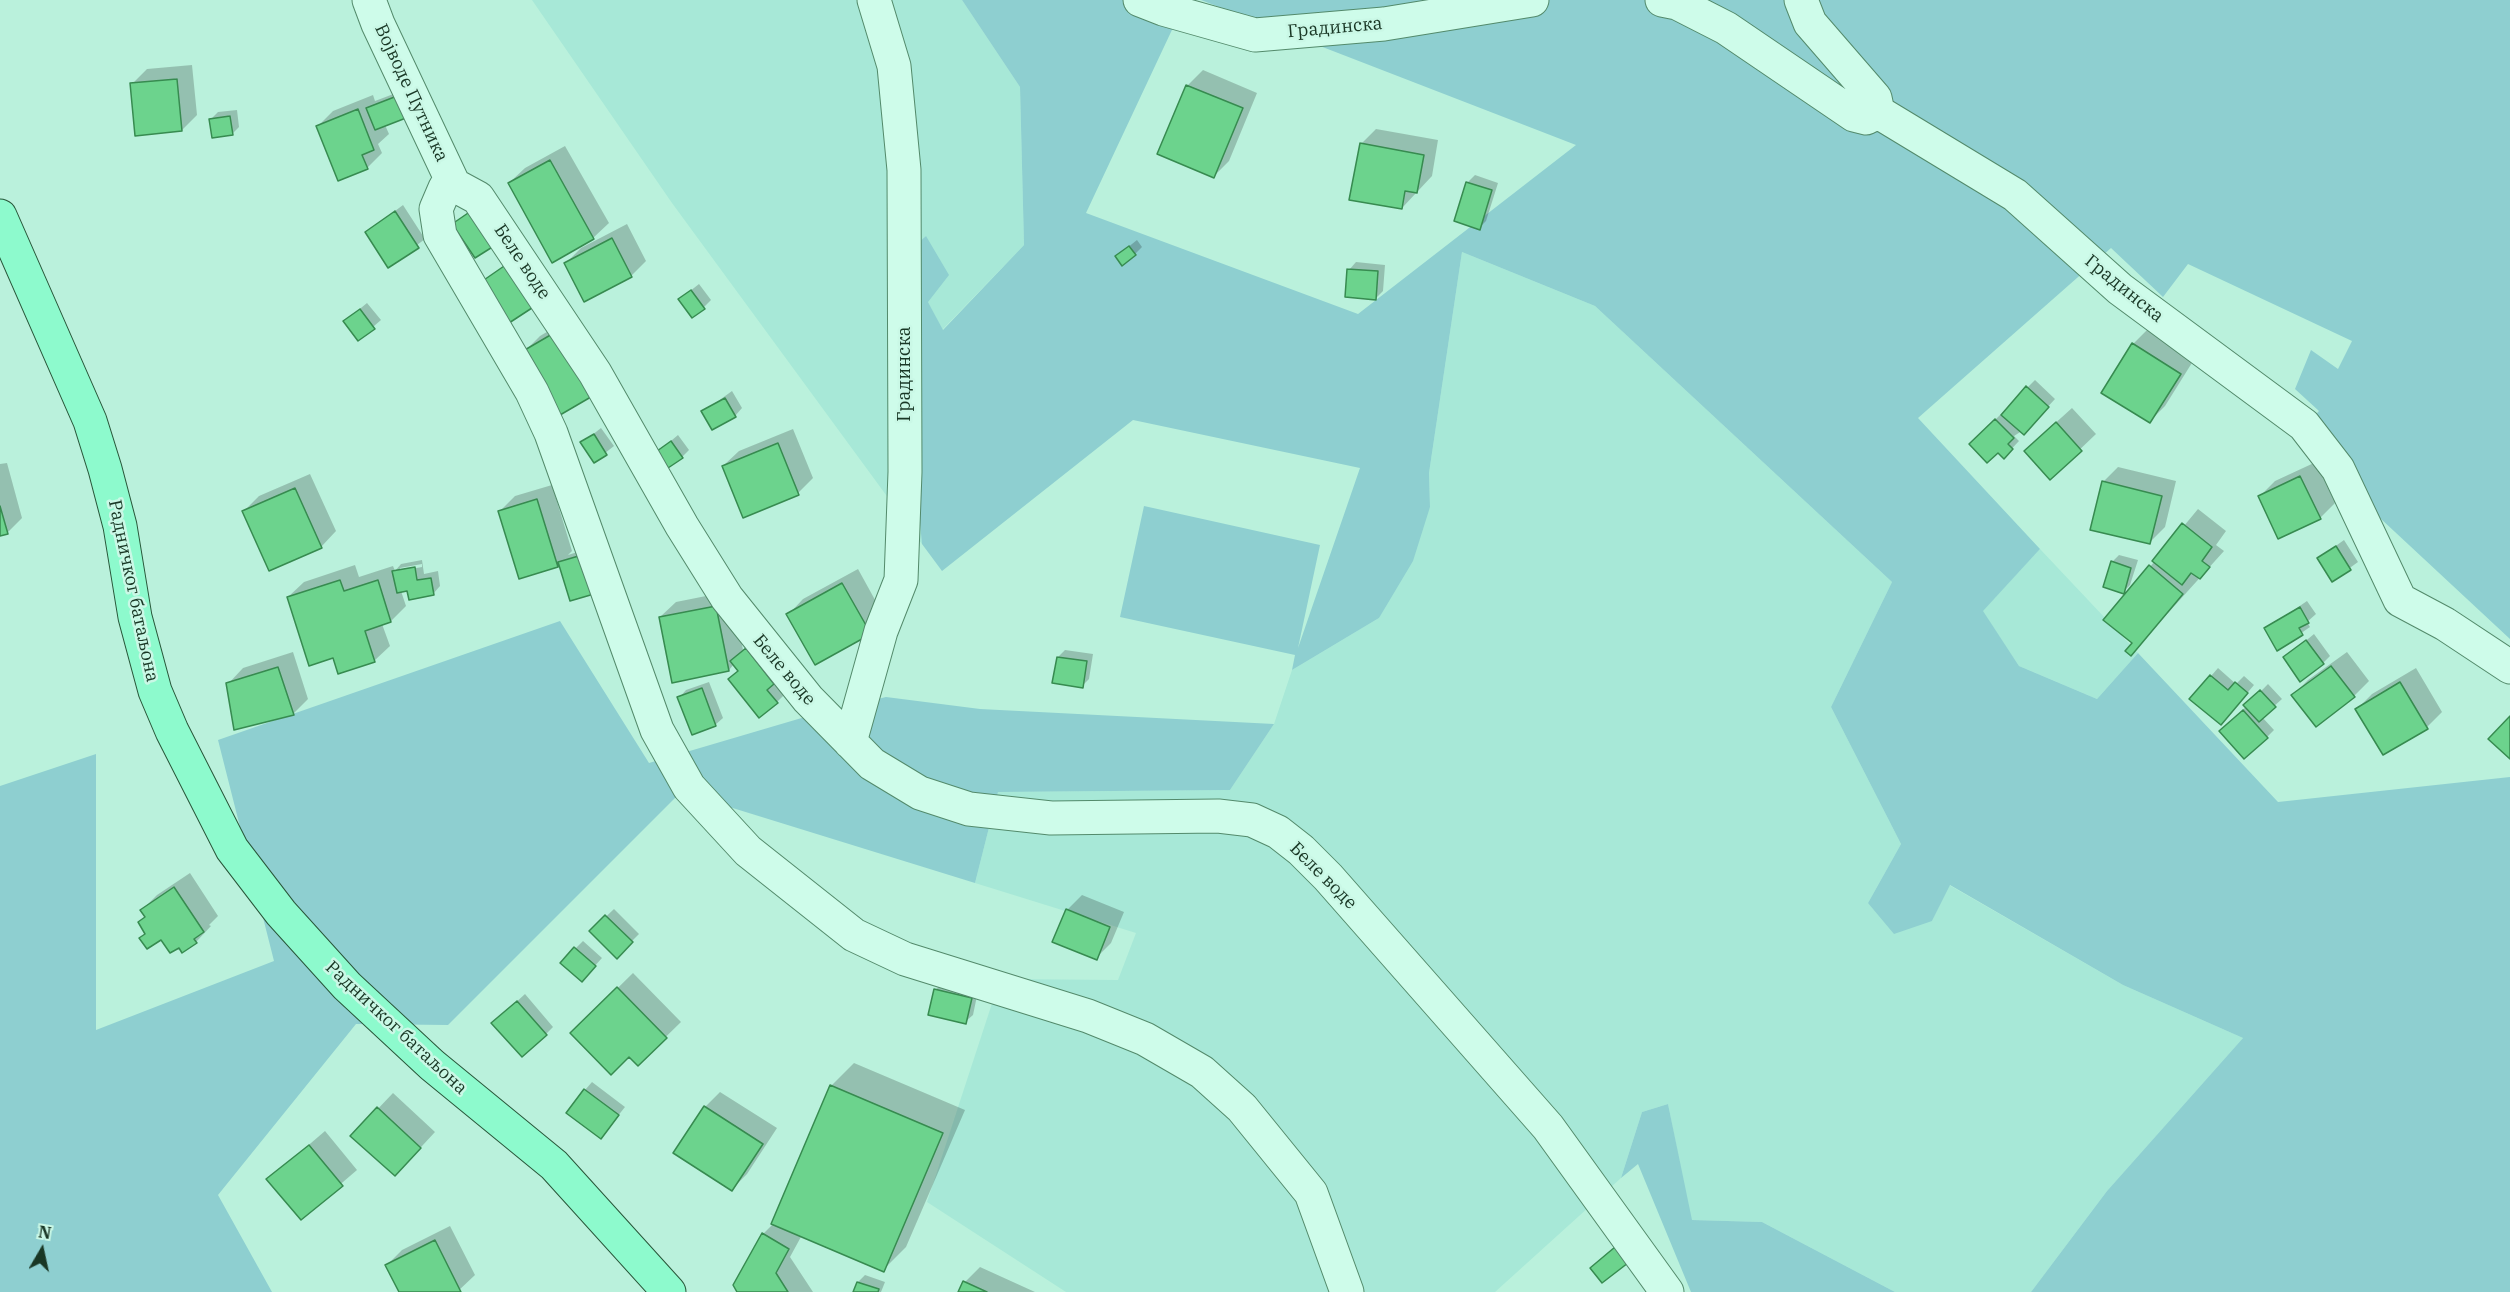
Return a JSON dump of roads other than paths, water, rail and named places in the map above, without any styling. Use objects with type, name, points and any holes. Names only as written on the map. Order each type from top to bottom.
[{"type":"main road","name":"Радничког батаљона","points":[[0,216],[90,421],[120,526],[135,617],[155,691],[172,731],[232,849],[281,913],[346,986],[432,1065],[554,1165],[669,1292]]},
{"type":"street","name":"Војводе Путника","points":[[369,0],[378,24],[454,185]]},
{"type":"street","name":"Градинска","points":[[850,742],[881,631],[902,580],[905,472],[904,170],[894,66],[874,0]]},
{"type":"street","name":"Градинска","points":[[1140,0],[1163,9],[1255,35],[1384,24],[1532,0]]},
{"type":"street","points":[[1662,0],[1677,3],[1726,28],[1854,115],[1866,118],[1878,112],[1875,98],[1810,23],[1801,0]]},
{"type":"street","name":"Градинска","points":[[1878,112],[2015,195],[2120,289],[2304,424],[2338,469],[2400,600],[2445,624],[2510,667]]},
{"type":"street","name":"Беле воде","points":[[454,185],[478,198],[595,373],[682,526],[727,598],[808,699],[872,764],[920,793],[969,809],[1051,818],[1218,816],[1252,820],[1278,832],[1328,876],[1548,1127],[1667,1292]]},
{"type":"street","points":[[454,185],[445,188],[440,196],[436,221],[440,235],[532,392],[551,433],[657,730],[689,787],[748,850],[854,935],[905,958],[1088,1016],[1145,1039],[1202,1072],[1242,1108],[1311,1193],[1347,1292]]}]
